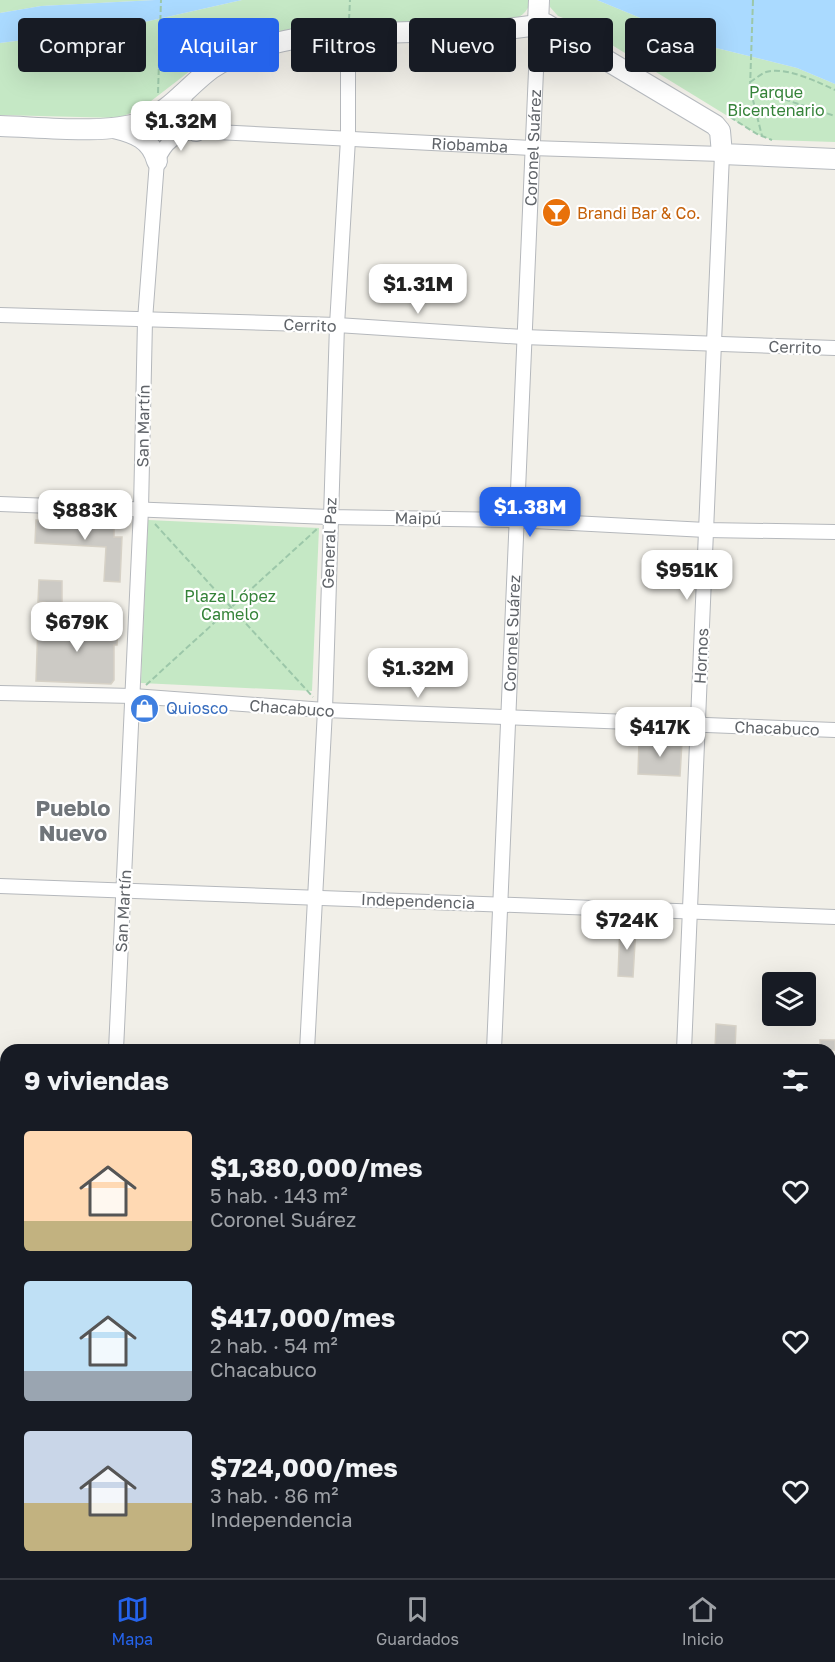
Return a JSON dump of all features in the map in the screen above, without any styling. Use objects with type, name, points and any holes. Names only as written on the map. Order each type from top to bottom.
[{"type":"street","name":"Coronel Suárez","points":[[538,18],[539,0]]},
{"type":"street","points":[[397,29],[507,29],[528,26]]},
{"type":"street","points":[[0,126],[112,128],[126,126],[154,117],[213,68],[252,50],[291,40]]},
{"type":"street","points":[[613,63],[715,125],[720,131],[722,154]]},
{"type":"street","name":"General Paz","points":[[307,1044],[325,710],[329,517],[348,139],[349,72]]},
{"type":"street","name":"Coronel Suárez","points":[[494,1044],[535,72]]},
{"type":"street","points":[[182,95],[179,117],[196,130]]},
{"type":"street","points":[[112,128],[140,136],[150,143],[157,161]]},
{"type":"street","name":"Riobamba","points":[[157,161],[163,148],[176,135],[196,130],[531,148],[835,159]]},
{"type":"street","name":"Hornos","points":[[684,1044],[716,344],[722,154]]},
{"type":"street","name":"San Martín","points":[[117,1044],[141,509],[145,320],[157,161]]},
{"type":"street","name":"Cerrito","points":[[0,315],[337,326],[523,337],[835,348]]},
{"type":"street","name":"Maipú","points":[[0,504],[329,517],[515,520],[706,530],[835,532]]},
{"type":"street","name":"Chacabuco","points":[[0,693],[133,696],[325,710],[835,730]]},
{"type":"street","name":"Independencia","points":[[0,886],[835,917]]},
{"type":"path","points":[[158,95],[161,0]]},
{"type":"path","points":[[753,0],[750,88],[762,136]]},
{"type":"path","points":[[349,18],[350,1]]},
{"type":"path","points":[[750,82],[767,72],[780,73],[803,76],[835,90]]},
{"type":"path","points":[[750,88],[835,116]]},
{"type":"path","points":[[726,115],[772,140]]},
{"type":"path","points":[[141,509],[325,710]]},
{"type":"path","points":[[133,696],[329,517]]},
{"type":"green space","points":[[0,0],[155,0],[41,6],[0,13]]},
{"type":"green space","points":[[242,0],[530,0],[525,12],[515,18],[409,18],[409,23],[397,23],[397,18],[291,18],[291,30],[279,32],[279,18],[162,18]]},
{"type":"green space","name":"Parque Bicentenario","points":[[550,0],[597,0],[640,18],[625,18],[625,53],[613,46],[613,18],[563,18],[550,7]]},
{"type":"green space","points":[[158,19],[158,72],[189,72],[142,108],[119,118],[0,115],[0,43],[18,41],[18,72],[146,72],[146,22]]},
{"type":"green space","name":"Parque Bicentenario","points":[[716,48],[797,68],[835,84],[835,142],[772,140],[757,134],[656,72],[716,72]]},
{"type":"green space","points":[[170,109],[173,127],[157,139],[144,129]]},
{"type":"green space","name":"Plaza López Camelo","points":[[148,520],[319,528],[312,691],[141,683]]},
{"type":"water","points":[[155,0],[242,0],[146,22],[146,18],[18,18],[18,41],[0,43],[0,13],[41,6]]},
{"type":"water","points":[[597,0],[835,0],[835,84],[797,68],[716,48],[716,18],[640,18]]},
{"type":"building","points":[[36,520],[114,525],[114,537],[122,537],[120,582],[104,581],[106,547],[35,543]]},
{"type":"building","points":[[39,580],[62,581],[62,606],[45,605],[45,602],[38,602]]},
{"type":"building","points":[[52,621],[52,624],[99,626],[99,621],[118,622],[117,645],[114,645],[114,680],[111,684],[36,681],[38,624]]},
{"type":"building","points":[[639,739],[682,742],[680,776],[638,774]]},
{"type":"building","points":[[620,925],[636,926],[633,977],[618,976]]},
{"type":"building","points":[[716,1024],[736,1026],[735,1044],[715,1044]]},
{"type":"building","points":[[820,1040],[835,1040],[835,1044],[820,1044]]},
{"type":"place","name":"Brandi Bar & Co.","points":[[556,213]]},
{"type":"place","name":"Quiosco","points":[[145,708]]},
{"type":"district","name":"Pueblo Nuevo","points":[[73,820]]}]
